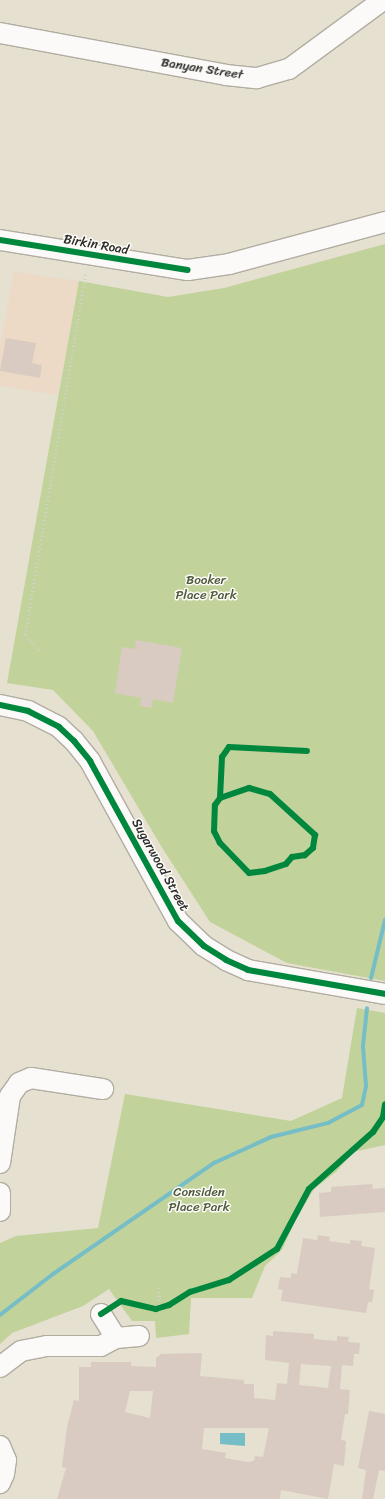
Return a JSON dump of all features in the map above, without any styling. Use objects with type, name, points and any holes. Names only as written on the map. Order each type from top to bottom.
[{"type":"street","name":"Banyan Street","points":[[0,33],[226,75],[257,78],[289,69],[383,0]]},
{"type":"street","name":"Birkin Road","points":[[0,240],[188,270],[229,264],[385,222]]},
{"type":"street","name":"Sugarwood Street","points":[[0,705],[28,711],[59,727],[74,741],[90,762],[178,921],[204,946],[226,960],[248,970],[385,994]]},
{"type":"street","points":[[0,1163],[10,1096],[19,1083],[31,1078],[103,1088]]},
{"type":"street","points":[[0,1193],[0,1211]]},
{"type":"street","points":[[101,1314],[116,1338]]},
{"type":"street","points":[[0,1368],[21,1350],[47,1346],[101,1346],[116,1338],[139,1336]]},
{"type":"street","points":[[0,1446],[6,1460],[4,1474],[0,1483]]},
{"type":"path","points":[[39,651],[25,635],[86,272]]},
{"type":"path","points":[[159,1288],[160,1308]]},
{"type":"path","points":[[149,1308],[160,1308],[169,1305]]},
{"type":"shaded area","points":[[14,272],[79,281],[58,395],[0,386],[0,348]]},
{"type":"green space","name":"Booker Place Park","points":[[385,244],[385,981],[287,963],[210,922],[161,846],[93,731],[53,690],[7,683],[79,281],[168,297],[224,288]]},
{"type":"green space","name":"Considen Place Park","points":[[357,1008],[385,1013],[385,1145],[353,1152],[337,1171],[314,1189],[296,1219],[282,1250],[265,1266],[252,1298],[191,1298],[189,1334],[156,1338],[155,1321],[132,1321],[109,1289],[83,1306],[12,1333],[0,1344],[0,1243],[16,1236],[98,1228],[125,1094],[291,1121],[342,1098]]},
{"type":"water","points":[[220,1433],[245,1433],[245,1446],[220,1444]]},
{"type":"building","points":[[6,338],[36,343],[32,363],[42,365],[40,378],[0,371]]},
{"type":"building","points":[[136,640],[182,648],[173,703],[153,699],[152,708],[140,706],[141,698],[115,693],[122,647],[135,649]]},
{"type":"building","points":[[372,1184],[373,1189],[385,1188],[385,1212],[320,1217],[319,1193],[331,1192],[331,1187]]},
{"type":"building","points":[[318,1235],[330,1237],[329,1241],[350,1244],[350,1240],[362,1241],[361,1246],[375,1248],[369,1289],[374,1290],[372,1302],[368,1302],[366,1313],[281,1301],[283,1290],[278,1289],[280,1277],[291,1278],[291,1273],[297,1274],[303,1238],[317,1240]]},
{"type":"building","points":[[273,1331],[314,1334],[314,1339],[337,1341],[337,1336],[349,1337],[348,1342],[360,1343],[359,1354],[354,1354],[353,1366],[342,1365],[340,1389],[350,1390],[348,1414],[345,1414],[341,1440],[346,1441],[344,1466],[334,1464],[328,1499],[281,1490],[280,1499],[57,1499],[66,1468],[62,1467],[67,1427],[74,1400],[79,1401],[79,1367],[91,1367],[91,1362],[131,1362],[131,1366],[156,1367],[156,1358],[161,1354],[202,1353],[200,1376],[244,1380],[244,1384],[254,1384],[254,1398],[275,1400],[277,1383],[287,1384],[289,1363],[265,1360],[266,1335],[273,1336]],"holes":[[[301,1364],[331,1366],[328,1388],[299,1385]],[[130,1391],[153,1391],[150,1418],[125,1412]],[[204,1428],[269,1428],[263,1457],[255,1456],[254,1461],[248,1462],[225,1458],[226,1453],[202,1449]]]},
{"type":"building","points":[[369,1411],[385,1414],[385,1471],[379,1470],[373,1499],[362,1499],[366,1470],[358,1468]]},
{"type":"waterway","points":[[371,978],[385,920]]},
{"type":"waterway","points":[[0,1315],[53,1274],[214,1163],[271,1137],[328,1123],[362,1105],[366,1086],[363,1046],[367,1008]]},
{"type":"cycle path","points":[[0,240],[188,270]]},
{"type":"cycle path","points":[[0,705],[28,711],[59,727],[74,741],[90,761],[178,921],[204,946],[226,960],[248,970],[385,994]]},
{"type":"cycle path","points":[[220,798],[249,788],[270,794],[315,835],[313,848],[305,855],[292,857],[286,864],[265,871],[249,873],[220,843],[214,831],[215,805],[220,798],[222,757],[229,747],[307,751]]},
{"type":"cycle path","points":[[101,1314],[121,1301],[156,1309],[169,1305],[190,1292],[229,1280],[277,1249],[309,1189],[373,1132],[383,1117],[385,1104]]}]
